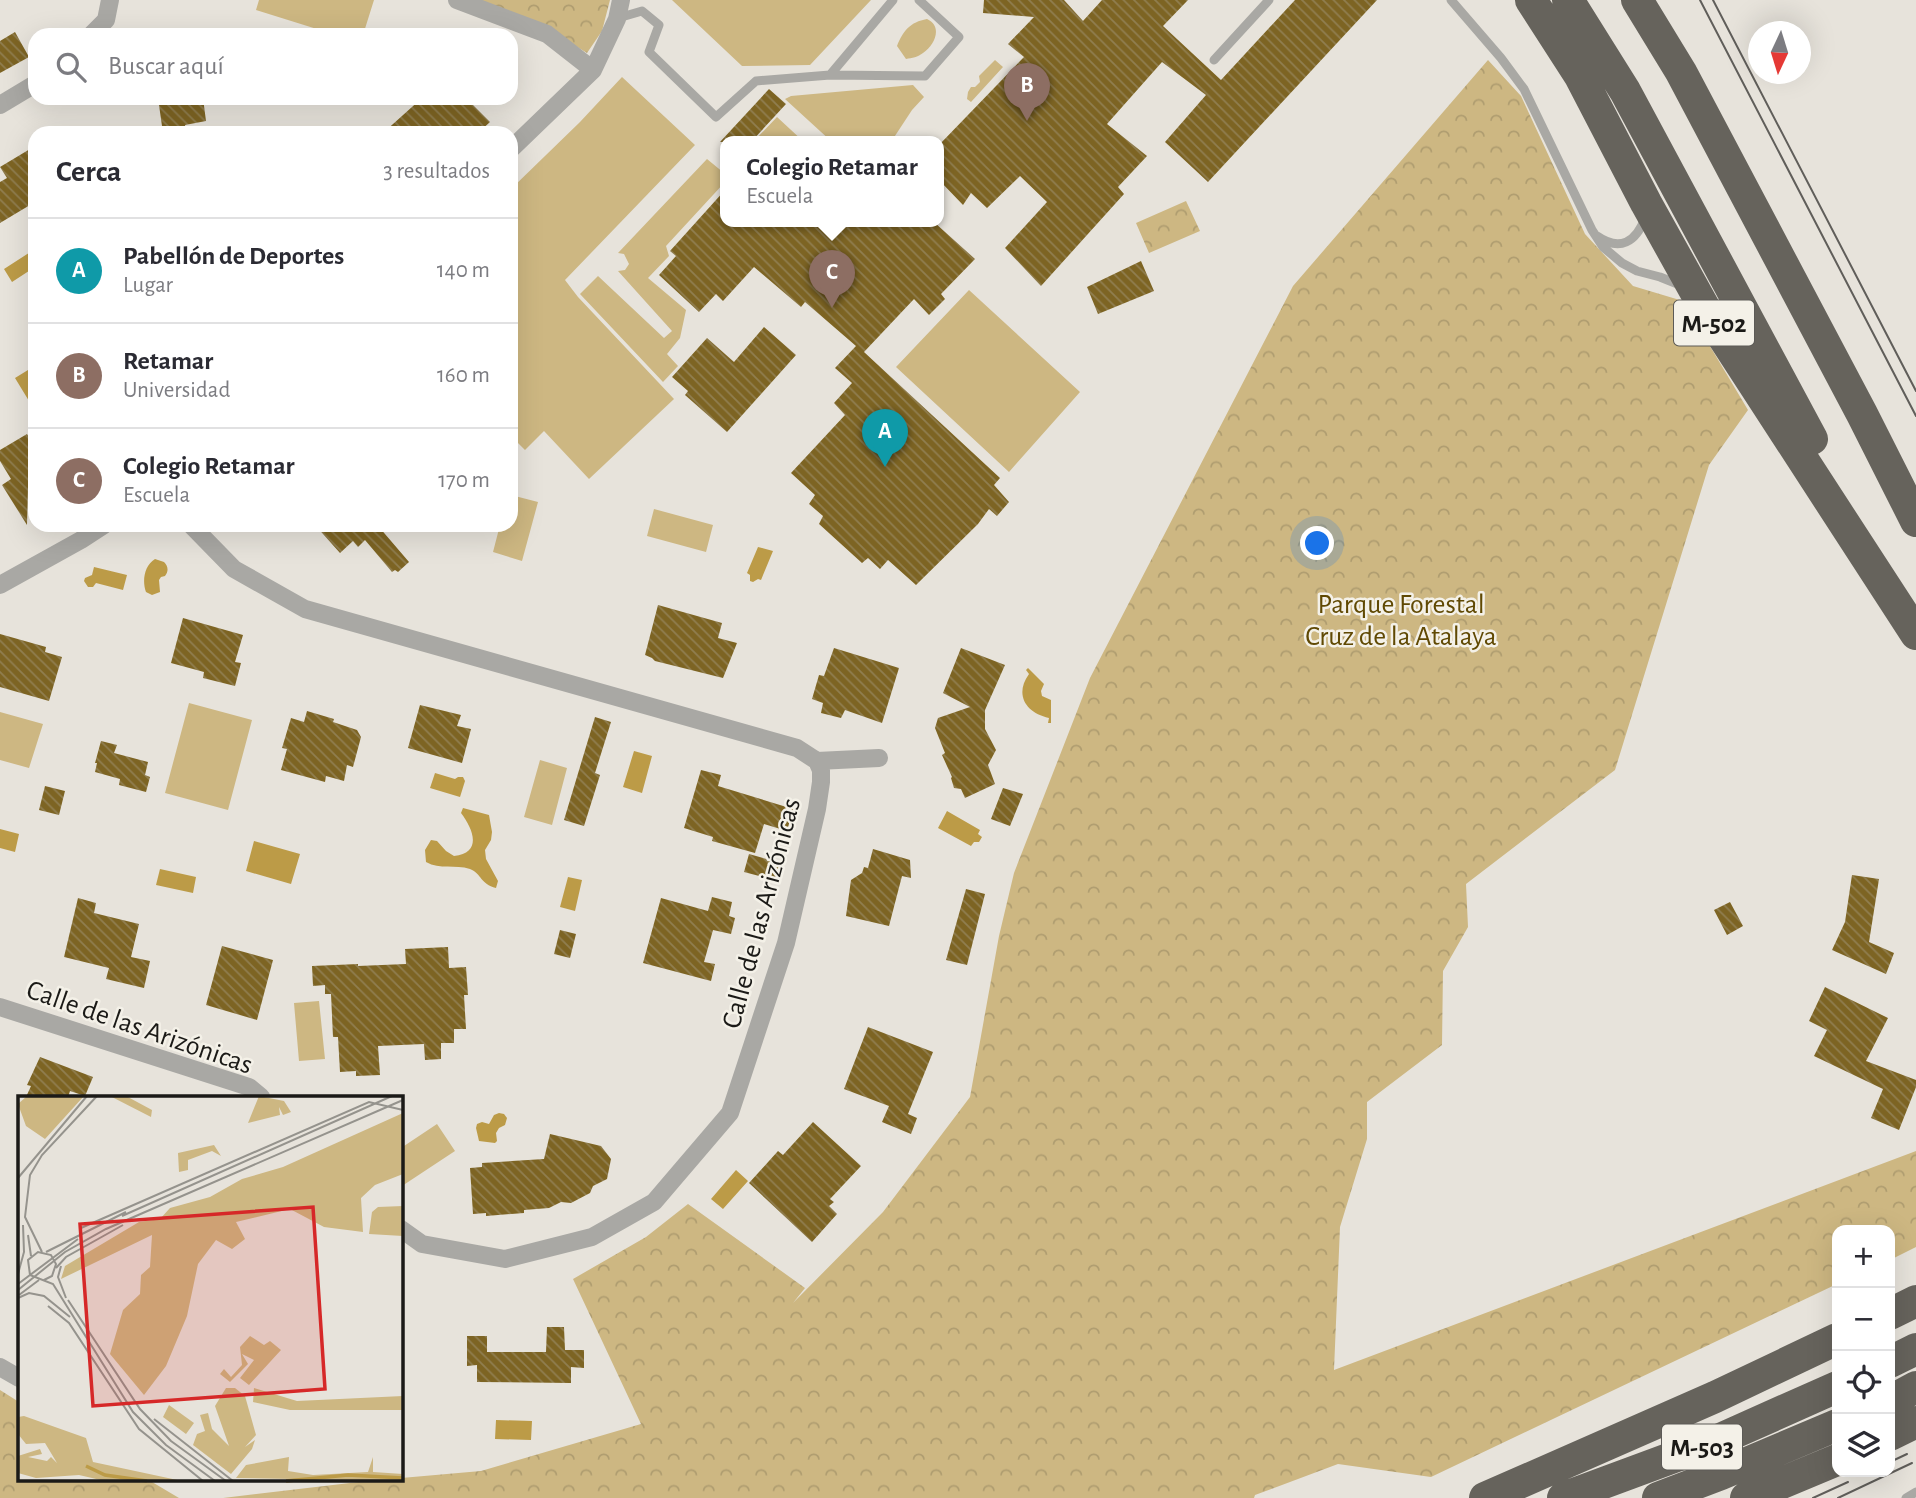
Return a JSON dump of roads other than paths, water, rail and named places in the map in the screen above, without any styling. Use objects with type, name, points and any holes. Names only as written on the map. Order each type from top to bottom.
[{"type":"highway","name":"M-502","points":[[1531,0],[1580,76],[1705,309],[1916,634]]},
{"type":"highway","name":"M-502","points":[[1568,0],[1625,91],[1916,634]]},
{"type":"highway","points":[[1637,0],[1681,72],[1916,521]]},
{"type":"highway","points":[[1862,414],[1916,507]]},
{"type":"highway","points":[[1895,1312],[1916,1301]]},
{"type":"highway","name":"M-503","points":[[1485,1498],[1715,1397],[1832,1341]]},
{"type":"highway","points":[[1895,1360],[1916,1349]]},
{"type":"highway","points":[[1895,1398],[1916,1387]]},
{"type":"highway","name":"M-503","points":[[1563,1498],[1709,1444],[1832,1389]]},
{"type":"highway","points":[[1895,1432],[1916,1422]]},
{"type":"highway","name":"M-503","points":[[1658,1498],[1832,1427]]},
{"type":"highway","name":"M-503","points":[[1746,1498],[1832,1462]]},
{"type":"street","points":[[98,28],[106,20],[110,0]]},
{"type":"street","points":[[457,0],[547,34],[593,70]]},
{"type":"street","points":[[518,142],[593,70],[617,19],[621,0]]},
{"type":"street","points":[[0,104],[28,88]]},
{"type":"street","points":[[0,585],[93,532]]},
{"type":"street","points":[[198,532],[234,569],[305,610],[797,748],[817,761],[879,758]]},
{"type":"street","name":"Calle de las Arizónicas","points":[[402,1230],[422,1244],[505,1259],[592,1237],[654,1202],[730,1113],[786,943],[817,809],[821,770],[817,761]]},
{"type":"street","name":"Calle de las Arizónicas","points":[[0,1007],[249,1087],[260,1096]]},
{"type":"street","points":[[0,1367],[18,1377]]},
{"type":"lane","points":[[830,75],[893,0]]},
{"type":"lane","points":[[617,19],[642,11],[659,25],[649,52],[716,117],[757,81],[830,75],[925,76],[959,37],[919,0]]},
{"type":"lane","points":[[1214,60],[1269,0]]},
{"type":"lane","points":[[1451,0],[1524,89],[1591,230],[1604,247],[1622,263],[1637,271],[1678,284],[1705,309]]},
{"type":"lane","points":[[1591,230],[1612,244],[1628,242],[1645,219],[1646,203]]},
{"type":"lane","points":[[1906,1498],[1916,1492]]},
{"type":"tram line","points":[[1700,0],[1916,416]]},
{"type":"tram line","points":[[1713,0],[1916,391]]},
{"type":"tram line","points":[[1895,1460],[1907,1454]]},
{"type":"tram line","points":[[1838,1498],[1912,1463]]},
{"type":"tram line","points":[[1813,1498],[1848,1482]]},
{"type":"place","name":"Retamar","points":[[1027,121]]},
{"type":"place","name":"Colegio Retamar","points":[[832,308]]},
{"type":"place","name":"Pabellón de Deportes","points":[[885,467]]},
{"type":"park label","name":"Parque Forestal Cruz de la Atalaya","points":[[1401,619]]}]
